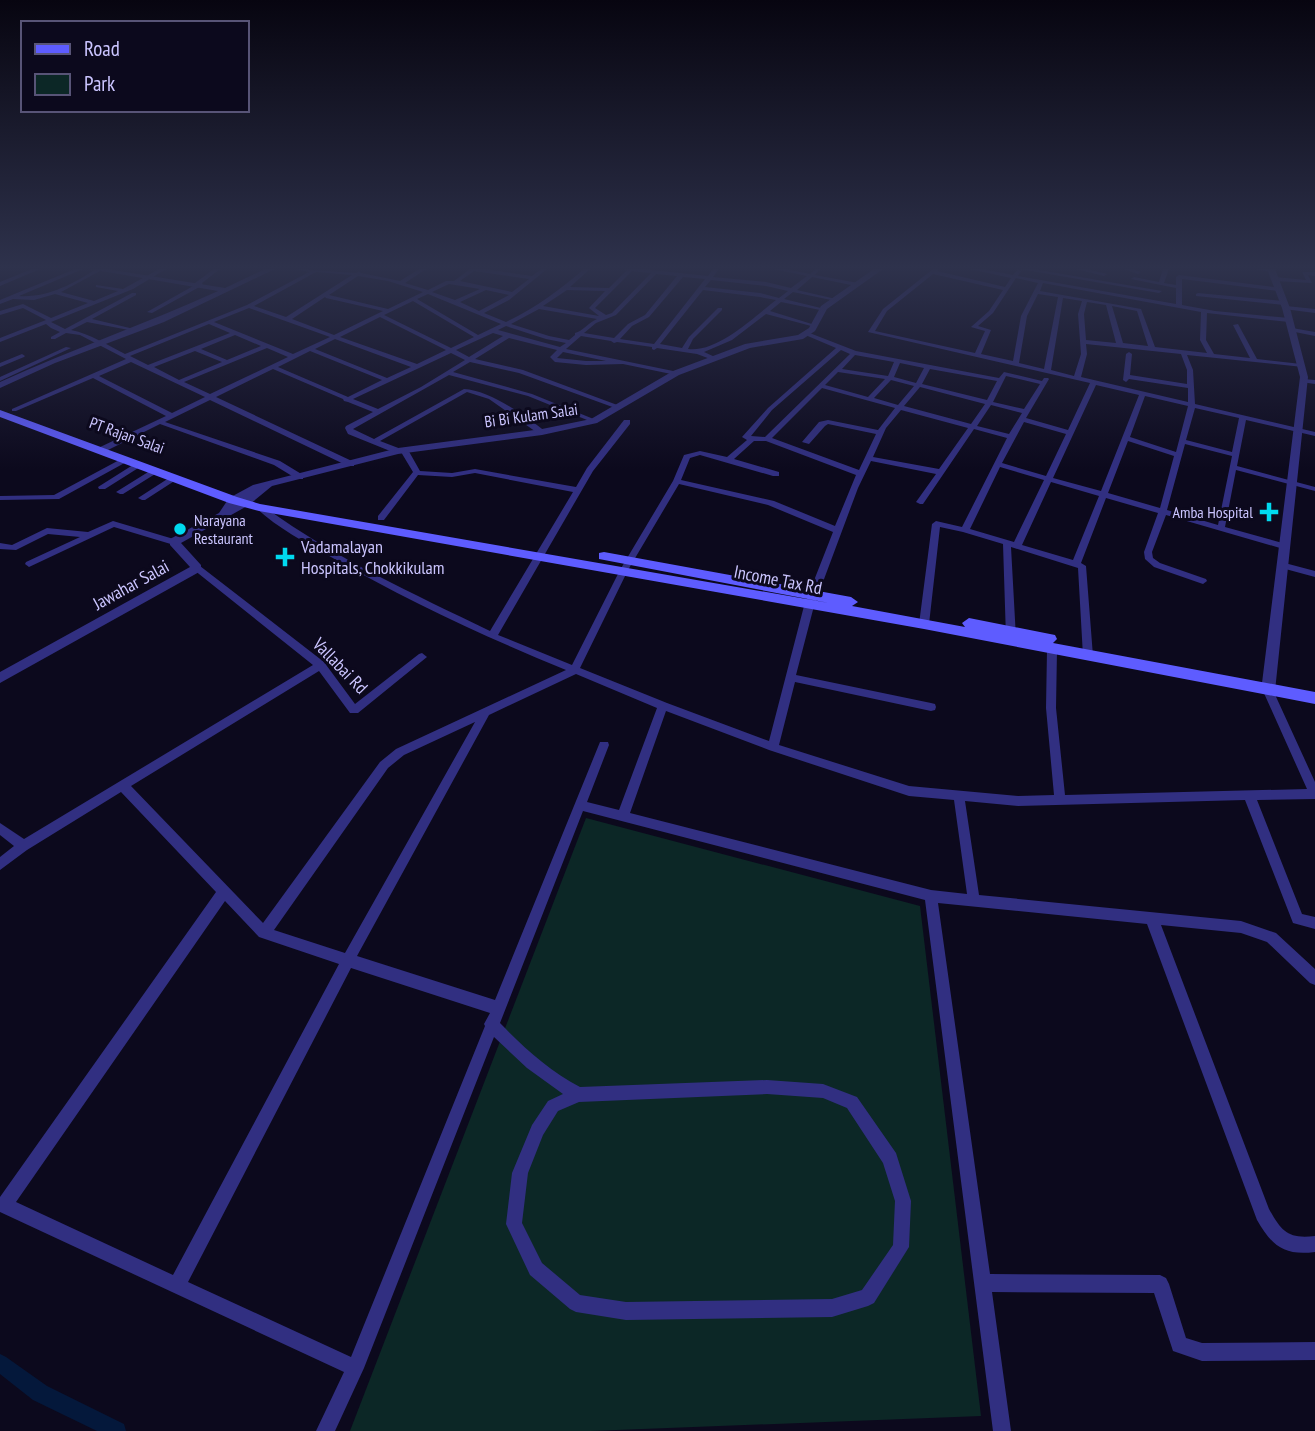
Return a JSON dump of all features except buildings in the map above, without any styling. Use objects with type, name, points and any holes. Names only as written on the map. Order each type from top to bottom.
[{"type":"main road","name":"PT Rajan Salai","points":[[0,405],[43,425]]},
{"type":"main road","name":"PT Rajan Salai","points":[[0,413],[43,425],[248,500]]},
{"type":"main road","name":"PT Rajan Salai","points":[[105,448],[139,465],[248,500]]},
{"type":"main road","name":"Income Tax Rd","points":[[248,500],[382,517],[541,551]]},
{"type":"main road","name":"Income Tax Rd","points":[[248,500],[924,619],[1269,686],[1315,698]]},
{"type":"main road","name":"Income Tax Rd","points":[[1011,637],[1052,650],[1088,651]]},
{"type":"main road","name":"Income Tax Rd","points":[[1269,686],[1315,688]]},
{"type":"street","points":[[53,338],[57,336]]},
{"type":"street","points":[[88,336],[93,337],[97,343],[351,464]]},
{"type":"street","points":[[1,382],[116,336]]},
{"type":"street","points":[[14,410],[181,336]]},
{"type":"street","points":[[149,367],[228,336]]},
{"type":"street","points":[[242,336],[294,357]]},
{"type":"street","points":[[333,336],[416,366]]},
{"type":"street","points":[[420,336],[470,360],[587,394],[618,407]]},
{"type":"street","points":[[346,400],[478,336]]},
{"type":"street","points":[[416,473],[401,451],[351,432],[349,428],[508,336],[676,373]]},
{"type":"street","points":[[547,336],[570,342]]},
{"type":"street","points":[[575,336],[553,357],[555,360],[586,363],[625,362]]},
{"type":"street","points":[[586,336],[654,348],[698,352],[713,358]]},
{"type":"street","points":[[614,341],[619,336]]},
{"type":"street","points":[[654,348],[664,336]]},
{"type":"street","points":[[682,351],[693,336]]},
{"type":"street","points":[[698,352],[734,336]]},
{"type":"street","name":"Bi Bi Kulam Salai","points":[[248,500],[272,483],[401,451],[542,432],[594,421],[676,373],[748,346],[801,336]]},
{"type":"street","points":[[821,336],[854,352],[1001,380]]},
{"type":"street","points":[[888,336],[1315,434]]},
{"type":"street","points":[[977,356],[986,336]]},
{"type":"street","points":[[1016,364],[1021,336]]},
{"type":"street","points":[[965,530],[1011,437],[1049,372],[1054,336]]},
{"type":"street","points":[[1077,379],[1084,354],[1083,336]]},
{"type":"street","points":[[1117,336],[1120,345]]},
{"type":"street","points":[[1148,336],[1152,348]]},
{"type":"street","points":[[1203,336],[1210,355]]},
{"type":"street","points":[[1242,336],[1254,360]]},
{"type":"street","points":[[248,500],[287,528],[369,575],[492,636],[663,706],[773,747],[909,792],[1018,801],[1315,794],[1269,686],[1303,381],[1293,336]]},
{"type":"street","points":[[105,448],[336,337]]},
{"type":"street","points":[[1084,342],[1301,366]]},
{"type":"street","points":[[179,382],[266,346]]},
{"type":"street","points":[[840,347],[770,409],[746,437],[767,439],[861,474]]},
{"type":"street","points":[[1,382],[68,348]]},
{"type":"street","points":[[195,349],[225,361]]},
{"type":"street","points":[[310,349],[387,380]]},
{"type":"street","points":[[767,439],[854,352]]},
{"type":"street","points":[[1182,352],[1190,370],[1192,406],[1163,511],[1148,552],[1149,559],[1157,565],[1203,581]]},
{"type":"street","points":[[1125,390],[1129,354]]},
{"type":"street","points":[[0,365],[22,356]]},
{"type":"street","points":[[870,399],[890,378],[898,360]]},
{"type":"street","points":[[273,367],[378,412]]},
{"type":"street","points":[[773,747],[811,600],[861,474],[881,433],[898,407],[918,385],[928,367]]},
{"type":"street","points":[[493,384],[508,369]]},
{"type":"street","points":[[838,370],[890,378],[1026,412]]},
{"type":"street","points":[[448,373],[530,395],[594,421]]},
{"type":"street","points":[[920,502],[989,402],[1004,374],[1043,383]]},
{"type":"street","points":[[94,376],[172,416]]},
{"type":"street","points":[[1126,376],[1192,387]]},
{"type":"street","points":[[1303,381],[1315,382]]},
{"type":"street","points":[[1011,637],[1012,544],[1049,479],[1094,383]]},
{"type":"street","points":[[821,386],[1011,437]]},
{"type":"street","points":[[375,441],[466,390],[491,398],[542,432]]},
{"type":"street","points":[[1076,565],[1143,394]]},
{"type":"street","points":[[1221,528],[1243,417]]},
{"type":"street","points":[[1021,419],[1070,433]]},
{"type":"street","points":[[160,422],[277,463],[300,477]]},
{"type":"street","points":[[492,636],[578,490],[627,422]]},
{"type":"street","points":[[806,442],[821,424],[828,422],[881,433]]},
{"type":"street","points":[[1126,438],[1178,455]]},
{"type":"street","points":[[729,460],[752,439]]},
{"type":"street","points":[[1182,441],[1236,455]]},
{"type":"street","points":[[264,933],[384,765],[400,752],[574,671],[627,565],[690,455],[700,453],[776,474]]},
{"type":"street","points":[[868,458],[940,472]]},
{"type":"street","points":[[0,498],[56,497],[127,460]]},
{"type":"street","points":[[997,464],[1283,546]]},
{"type":"street","points":[[102,487],[139,465]]},
{"type":"street","points":[[1234,467],[1315,489]]},
{"type":"street","points":[[120,492],[156,471]]},
{"type":"street","points":[[416,473],[452,475],[475,471],[578,490]]},
{"type":"street","points":[[382,517],[416,473]]},
{"type":"street","points":[[142,498],[175,478]]},
{"type":"street","points":[[677,481],[771,503],[839,531]]},
{"type":"street","name":"Jawahar Salai","points":[[0,678],[197,568],[174,542],[248,500]]},
{"type":"street","points":[[29,564],[113,524],[174,542]]},
{"type":"street","points":[[924,619],[936,524],[965,530],[1082,566],[1088,651]]},
{"type":"street","points":[[0,546],[13,548],[47,531],[89,535]]},
{"type":"street","points":[[1281,565],[1315,574]]},
{"type":"street","name":"Vallabai Rd","points":[[197,568],[320,665],[354,710],[422,657]]},
{"type":"street","points":[[1052,650],[1051,708],[1060,800]]},
{"type":"street","points":[[0,864],[23,846],[320,665]]},
{"type":"street","points":[[792,678],[931,707]]},
{"type":"street","points":[[623,816],[663,706]]},
{"type":"street","points":[[177,1285],[348,960],[486,711]]},
{"type":"street","points":[[325,1431],[355,1368],[604,745]]},
{"type":"street","points":[[123,786],[264,933],[497,1008]]},
{"type":"street","points":[[1249,795],[1298,919],[1315,923]]},
{"type":"street","points":[[959,797],[974,901]]},
{"type":"street","points":[[579,805],[931,896],[1241,927],[1271,937],[1315,978]]},
{"type":"street","points":[[0,828],[23,846]]},
{"type":"street","points":[[224,892],[2,1207],[355,1368]]},
{"type":"street","points":[[931,896],[1002,1431]]},
{"type":"street","points":[[1152,919],[1263,1213],[1282,1240],[1297,1247],[1315,1244]]},
{"type":"street","points":[[491,1024],[522,1056],[557,1083],[579,1095],[767,1087],[823,1091],[852,1102],[890,1159],[903,1201],[901,1247],[868,1297],[832,1308],[626,1311],[576,1303],[536,1269],[514,1224],[520,1173],[537,1130],[553,1106],[579,1095]]},
{"type":"street","points":[[983,1283],[1160,1284],[1179,1345],[1202,1352],[1315,1351]]},
{"type":"green space","points":[[586,818],[920,906],[981,1416],[591,1431],[350,1431]]},
{"type":"waterway","points":[[0,1363],[40,1393],[117,1431]]},
{"type":"place","name":"Amba Hospital","points":[[1269,512]]},
{"type":"place","name":"Narayana Restaurant","points":[[180,529]]},
{"type":"place","name":"Vadamalayan Hospitals, Chokkikulam","points":[[285,557]]}]
